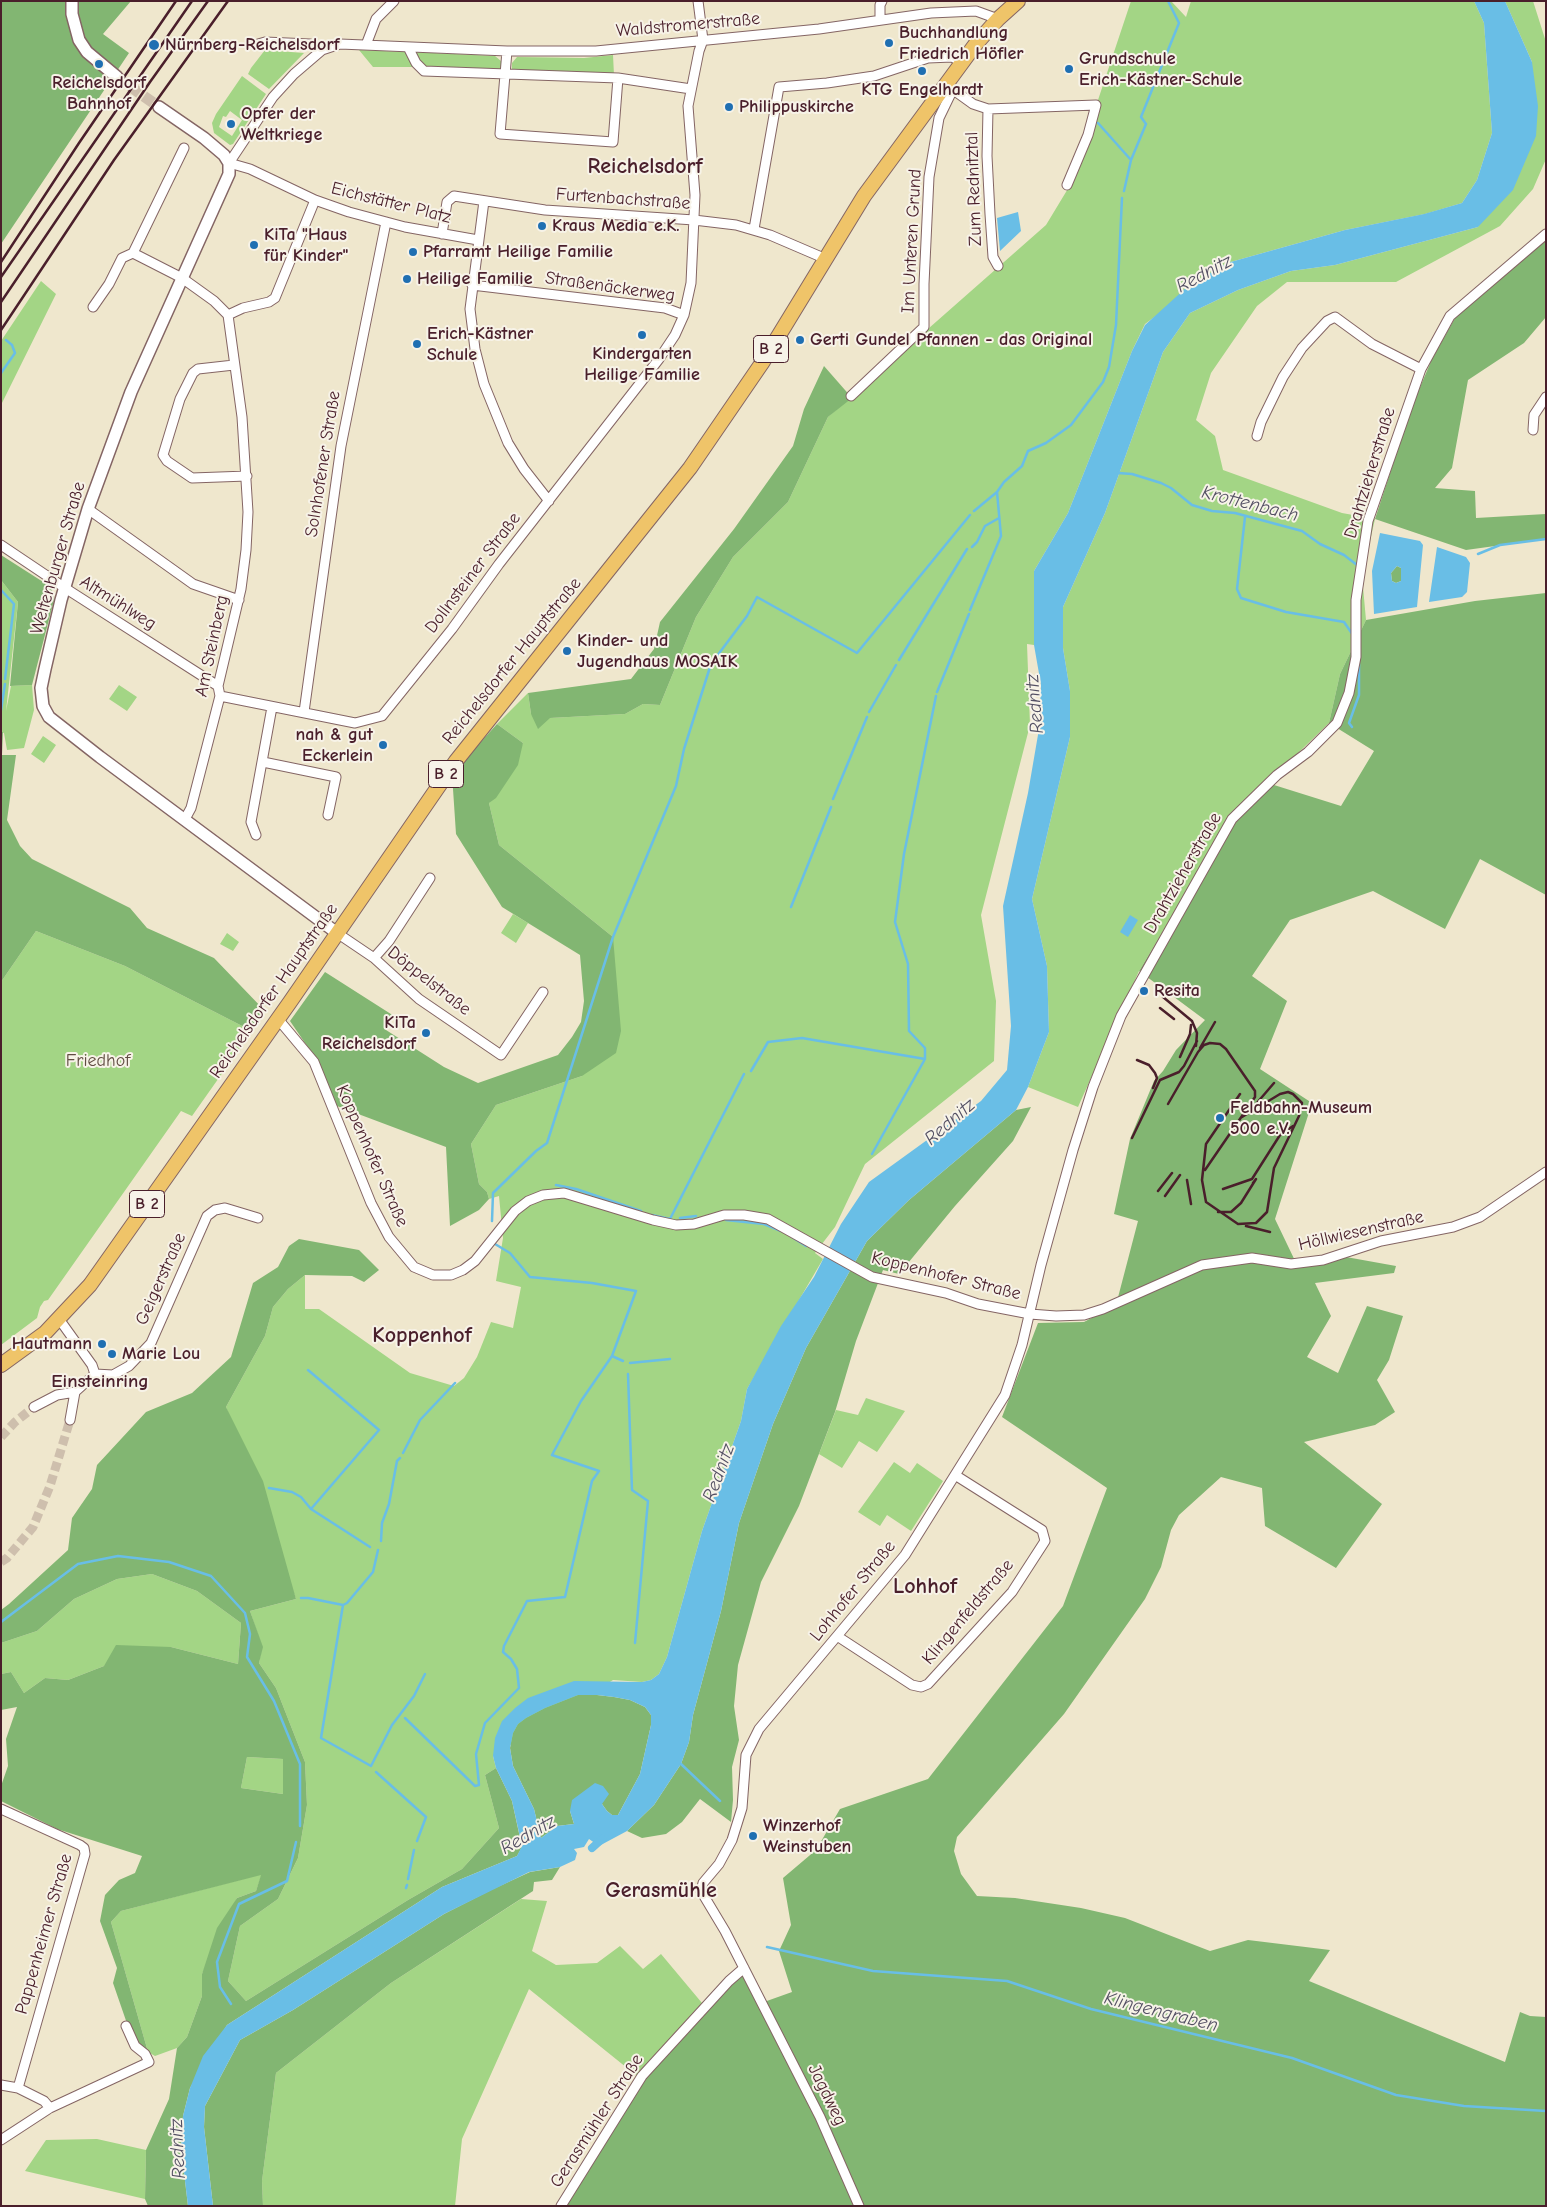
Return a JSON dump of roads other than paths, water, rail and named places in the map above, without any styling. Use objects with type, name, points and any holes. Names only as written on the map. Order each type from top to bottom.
[{"type":"main road","name":"Reichelsdorfer Hauptstraße","points":[[1,1365],[38,1339],[90,1285],[278,1019],[461,754],[693,464],[762,363],[854,211],[949,87],[962,62],[998,19],[1018,1]]},
{"type":"street","points":[[72,1],[75,25],[83,46],[99,64],[117,77]]},
{"type":"street","points":[[366,45],[376,19],[394,1]]},
{"type":"street","points":[[698,1],[703,40]]},
{"type":"street","points":[[880,20],[880,5],[882,1]]},
{"type":"street","name":"Waldstromerstraße","points":[[229,163],[273,97],[294,74],[322,50],[340,44],[507,51],[596,50],[819,29],[931,13],[976,11],[998,19]]},
{"type":"street","name":"Dollnsteiner Straße","points":[[220,696],[355,723],[382,716],[452,629],[549,500],[659,359],[675,335],[684,314],[691,282],[695,195],[688,106],[703,40]]},
{"type":"street","name":"Waldstromerstraße","points":[[258,44],[265,42],[310,44],[322,50]]},
{"type":"street","points":[[408,47],[416,63],[424,70],[618,78],[691,89]]},
{"type":"street","points":[[507,51],[500,134],[613,142],[618,78]]},
{"type":"street","points":[[754,229],[779,87],[827,83],[874,76],[928,58],[952,57],[962,62]]},
{"type":"street","points":[[949,87],[973,104],[988,109],[1096,105],[1084,144],[1067,185]]},
{"type":"street","name":"Im Unteren Grund","points":[[851,396],[924,327],[928,177],[939,118],[949,87]]},
{"type":"street","points":[[159,106],[204,138],[224,155],[229,163]]},
{"type":"street","name":"Zum Rednitztal","points":[[988,109],[987,156],[990,214],[993,257],[998,266]]},
{"type":"street","points":[[93,308],[109,284],[122,258],[132,253],[184,148]]},
{"type":"street","name":"Eichstätter Platz","points":[[229,163],[250,169],[315,200],[386,222],[478,240]]},
{"type":"street","name":"Weltenburger Straße","points":[[229,163],[230,169],[227,179],[131,392],[88,509],[64,588],[41,688],[44,706],[49,717],[337,934]]},
{"type":"street","name":"Furtenbachstraße","points":[[442,234],[447,202],[454,196],[552,211],[694,220],[736,225],[754,229],[826,259]]},
{"type":"street","points":[[132,253],[182,278],[214,301],[228,315],[243,308],[269,302],[275,298],[315,200]]},
{"type":"street","points":[[484,201],[472,285],[470,309],[472,334],[484,384],[508,443],[524,469],[549,500]]},
{"type":"street","name":"Solnhofener Straße","points":[[304,712],[341,446],[386,222]]},
{"type":"street","name":"Drahtzieherstraße","points":[[1030,1314],[1041,1265],[1073,1150],[1093,1087],[1121,1016],[1232,820],[1276,775],[1308,752],[1337,723],[1349,693],[1356,657],[1356,600],[1368,522],[1421,369],[1450,316],[1546,234]]},
{"type":"street","name":"Straßenäckerweg","points":[[472,285],[665,308],[684,314]]},
{"type":"street","name":"Am Steinberg","points":[[185,819],[191,808],[220,696],[218,686],[239,600],[246,550],[247,476],[242,417],[228,315]]},
{"type":"street","points":[[1257,436],[1261,422],[1283,377],[1302,348],[1327,320],[1335,317],[1372,344],[1421,369]]},
{"type":"street","points":[[234,365],[198,369],[193,373],[180,399],[163,455],[167,461],[192,478],[247,476]]},
{"type":"street","points":[[1533,430],[1534,415],[1546,397]]},
{"type":"street","points":[[88,509],[194,584],[239,600]]},
{"type":"street","name":"Altmühlweg","points":[[1,545],[64,588],[218,686]]},
{"type":"street","points":[[256,835],[251,822],[272,707]]},
{"type":"street","points":[[263,762],[336,777],[328,815]]},
{"type":"street","points":[[374,958],[388,941],[430,878]]},
{"type":"street","name":"Döppelstraße","points":[[337,934],[374,958],[419,999],[501,1055],[543,992]]},
{"type":"street","name":"Koppenhofer Straße","points":[[278,1019],[314,1062],[371,1202],[389,1237],[414,1266],[433,1274],[451,1275],[463,1270],[475,1261],[515,1211],[528,1201],[543,1194],[564,1193],[653,1220],[676,1225],[694,1224],[724,1215],[744,1215],[768,1219],[866,1274],[978,1304],[1030,1314]]},
{"type":"street","name":"Höllwiesenstraße","points":[[1030,1314],[1056,1316],[1084,1315],[1103,1309],[1202,1264],[1252,1258],[1291,1264],[1324,1260],[1380,1241],[1453,1227],[1480,1217],[1546,1172]]},
{"type":"street","name":"Geigerstraße","points":[[95,1374],[113,1375],[129,1366],[151,1343],[207,1216],[215,1210],[226,1208],[258,1218]]},
{"type":"street","name":"Lohhofer Straße","points":[[703,1883],[719,1864],[732,1840],[742,1808],[744,1767],[751,1742],[759,1729],[905,1555],[1005,1395],[1030,1314]]},
{"type":"street","points":[[34,1407],[58,1395],[75,1392],[95,1374],[92,1365],[59,1319]]},
{"type":"street","points":[[70,1420],[75,1392]]},
{"type":"street","name":"Klingenfeldstraße","points":[[837,1636],[912,1685],[921,1688],[928,1684],[1012,1592],[1045,1541],[1042,1530],[954,1475]]},
{"type":"street","name":"Pappenheimer Straße","points":[[1,1809],[84,1848],[85,1854],[18,2088]]},
{"type":"street","name":"Jagdweg","points":[[703,1883],[701,1891],[725,1930],[825,2126],[860,2206]]},
{"type":"street","name":"Gerasmühler Straße","points":[[561,2206],[642,2076],[734,1975],[744,1968]]},
{"type":"street","points":[[1,2140],[50,2108],[149,2062],[145,2054],[135,2046],[126,2026]]},
{"type":"street","points":[[1,2085],[18,2088],[44,2101],[50,2108]]},
{"type":"water","name":"Rednitz","points":[[1474,1],[1505,1],[1532,62],[1538,106],[1536,136],[1513,190],[1478,227],[1335,265],[1291,271],[1238,290],[1190,313],[1163,352],[1105,513],[1063,607],[1063,648],[1070,691],[1070,737],[1032,899],[1047,966],[1049,1032],[1028,1087],[1016,1110],[909,1200],[867,1241],[806,1348],[773,1424],[739,1523],[721,1611],[693,1715],[689,1742],[681,1764],[654,1805],[627,1831],[599,1846],[589,1839],[584,1847],[574,1849],[577,1853],[575,1860],[560,1867],[529,1872],[444,1914],[293,2010],[240,2040],[205,2106],[204,2127],[213,2206],[188,2206],[181,2147],[183,2116],[190,2088],[203,2056],[227,2025],[442,1887],[517,1856],[522,1846],[512,1801],[496,1768],[493,1756],[495,1738],[502,1721],[528,1698],[574,1681],[642,1682],[651,1680],[659,1674],[667,1657],[702,1531],[741,1421],[747,1389],[781,1326],[814,1277],[841,1224],[869,1182],[981,1101],[1007,1070],[1011,1026],[1003,906],[1028,793],[1039,729],[1041,685],[1034,645],[1034,571],[1068,513],[1132,351],[1145,325],[1187,287],[1227,263],[1345,230],[1424,214],[1462,203],[1477,180],[1492,133],[1484,23]],"holes":[[[578,1695],[597,1695],[630,1700],[645,1707],[651,1715],[651,1725],[640,1774],[618,1815],[612,1815],[607,1811],[602,1804],[609,1794],[603,1786],[595,1783],[572,1800],[570,1811],[574,1824],[557,1826],[541,1838],[534,1809],[513,1766],[510,1748],[513,1733],[518,1724],[545,1708]]]},
{"type":"water","points":[[1018,212],[1021,231],[1000,251],[997,218]]},
{"type":"water","points":[[1380,533],[1420,541],[1423,545],[1417,607],[1374,614],[1372,571]],"holes":[[[1397,566],[1401,568],[1401,581],[1396,583],[1392,581],[1391,573]]]},
{"type":"water","points":[[1437,547],[1466,557],[1470,563],[1467,592],[1462,597],[1429,602]]},
{"type":"water","points":[[1130,915],[1138,920],[1128,937],[1120,932]]},
{"type":"waterway","points":[[1124,191],[1131,160],[1146,124],[1141,117],[1179,23],[1168,1]]},
{"type":"waterway","points":[[1098,123],[1131,160]]},
{"type":"waterway","points":[[974,511],[997,492],[1004,482],[1022,466],[1028,451],[1046,443],[1071,425],[1103,382],[1109,367],[1116,325],[1122,198]]},
{"type":"waterway","points":[[1,373],[15,353],[12,345],[6,340]]},
{"type":"waterway","name":"Krottenbach","points":[[1118,473],[1132,474],[1161,483],[1171,488],[1192,505],[1212,511],[1235,513],[1302,531],[1320,544],[1344,555],[1357,565]]},
{"type":"waterway","points":[[970,610],[1001,536],[997,492]]},
{"type":"waterway","points":[[492,1221],[493,1193],[536,1151],[547,1143],[613,937],[676,786],[684,749],[711,664],[747,616],[757,597],[857,653],[970,515]]},
{"type":"waterway","points":[[1245,517],[1237,589],[1241,598],[1286,612],[1344,622],[1353,635]]},
{"type":"waterway","points":[[972,547],[977,542],[985,526],[999,518]]},
{"type":"waterway","name":"Krottenbach","points":[[1478,554],[1500,545],[1546,539]]},
{"type":"waterway","points":[[899,660],[967,549]]},
{"type":"waterway","points":[[1,590],[14,604],[5,679]]},
{"type":"waterway","points":[[937,692],[969,614]]},
{"type":"waterway","points":[[1352,727],[1349,723],[1359,695],[1359,664]]},
{"type":"waterway","points":[[869,712],[896,665]]},
{"type":"waterway","points":[[1,710],[5,684]]},
{"type":"waterway","points":[[872,1154],[925,1059],[925,1048],[909,1031],[908,964],[895,922],[904,854],[936,696]]},
{"type":"waterway","points":[[833,799],[867,717]]},
{"type":"waterway","points":[[791,907],[831,807]]},
{"type":"waterway","points":[[751,1071],[768,1042],[802,1038],[925,1059]]},
{"type":"waterway","points":[[652,1215],[670,1219],[744,1074]]},
{"type":"waterway","points":[[556,1185],[576,1189],[641,1211]]},
{"type":"waterway","points":[[680,1218],[696,1216]]},
{"type":"waterway","points":[[726,1220],[764,1224],[781,1231]]},
{"type":"waterway","points":[[792,1237],[806,1246]]},
{"type":"waterway","points":[[405,1718],[475,1786],[479,1785],[476,1754],[485,1723],[519,1688],[517,1669],[511,1659],[503,1652],[504,1646],[527,1601],[565,1597],[592,1481],[599,1471],[552,1455],[581,1401],[612,1356],[636,1291],[592,1283],[530,1277],[510,1253],[495,1244]]},
{"type":"waterway","points":[[612,1356],[623,1361]]},
{"type":"waterway","points":[[630,1363],[670,1359]]},
{"type":"waterway","points":[[308,1370],[379,1430],[311,1509]]},
{"type":"waterway","points":[[628,1374],[632,1490],[648,1501],[635,1643]]},
{"type":"waterway","points":[[403,1453],[420,1420],[455,1383]]},
{"type":"waterway","points":[[381,1541],[382,1523],[389,1504],[397,1461],[400,1458]]},
{"type":"waterway","points":[[269,1488],[292,1492],[301,1497],[311,1509],[370,1547]]},
{"type":"waterway","points":[[378,1550],[373,1572],[347,1603],[343,1605],[321,1738],[371,1766],[392,1725],[414,1696],[425,1674]]},
{"type":"waterway","points":[[1,1622],[78,1564],[118,1556],[169,1562],[211,1576],[245,1613],[250,1634],[247,1657],[274,1701],[300,1764],[300,1826]]},
{"type":"waterway","points":[[301,1598],[343,1605]]},
{"type":"waterway","points":[[681,1764],[720,1801]]},
{"type":"waterway","points":[[376,1772],[426,1817],[417,1841]]},
{"type":"waterway","points":[[592,1848],[602,1839]]},
{"type":"waterway","points":[[231,2004],[220,1987],[217,1962],[239,1904],[287,1881],[296,1842]]},
{"type":"waterway","points":[[408,1879],[414,1850]]},
{"type":"waterway","name":"Klingengraben","points":[[767,1947],[873,1971],[1007,1981],[1091,2009],[1292,2058],[1396,2095],[1464,2106],[1546,2111]]},
{"type":"tunnel","points":[[117,77],[159,107]]},
{"type":"tunnel","points":[[1,1437],[15,1422],[34,1407]]},
{"type":"tunnel","points":[[1,1562],[7,1558],[33,1527],[50,1486],[70,1420]]},
{"type":"railway","points":[[1,262],[176,1]]},
{"type":"railway","points":[[1,277],[192,1]]},
{"type":"railway","points":[[1,302],[150,82],[208,1]]},
{"type":"railway","points":[[1,330],[114,160],[228,1]]},
{"type":"railway","points":[[1163,997],[1192,1021],[1197,1033],[1196,1046]]},
{"type":"railway","points":[[1160,1008],[1174,1019]]},
{"type":"railway","points":[[1200,1048],[1215,1022]]},
{"type":"railway","points":[[1180,1057],[1190,1034],[1191,1025]]},
{"type":"railway","points":[[1132,1138],[1160,1080],[1179,1072],[1197,1041]]},
{"type":"railway","points":[[1168,1104],[1198,1052],[1204,1045],[1210,1043],[1220,1044],[1226,1049],[1255,1091],[1255,1097],[1205,1170]]},
{"type":"railway","points":[[1137,1060],[1149,1065],[1155,1073],[1157,1078],[1153,1088]]},
{"type":"railway","points":[[1256,1104],[1274,1083]]},
{"type":"railway","points":[[1240,1094],[1206,1144],[1202,1180],[1206,1202],[1238,1224],[1256,1223],[1267,1212],[1274,1168],[1299,1116],[1302,1103],[1293,1094],[1288,1092],[1280,1094],[1242,1117]]},
{"type":"railway","points":[[1223,1189],[1252,1179],[1280,1135],[1293,1126]]},
{"type":"railway","points":[[1158,1191],[1172,1173]]},
{"type":"railway","points":[[1165,1196],[1180,1175]]},
{"type":"railway","points":[[1218,1212],[1231,1212],[1241,1203],[1256,1179],[1253,1183]]},
{"type":"railway","points":[[1187,1180],[1191,1204]]},
{"type":"railway","points":[[1246,1226],[1270,1232]]},
{"type":"place","name":"Buchhandlung Friedrich Höfler","points":[[889,43]]},
{"type":"place","name":"Nürnberg-Reichelsdorf","points":[[154,45]]},
{"type":"place","name":"Reichelsdorf Bahnhof","points":[[99,64]]},
{"type":"place","name":"Grundschule Erich-Kästner-Schule","points":[[1069,69]]},
{"type":"place","name":"KTG Engelhardt","points":[[922,71]]},
{"type":"place","name":"Philippuskirche","points":[[729,107]]},
{"type":"place","name":"Opfer der Weltkriege","points":[[231,124]]},
{"type":"place","name":"Kraus Media e.K.","points":[[542,226]]},
{"type":"place","name":"KiTa \"Haus für Kinder\"","points":[[254,245]]},
{"type":"place","name":"Pfarramt Heilige Familie","points":[[413,252]]},
{"type":"place","name":"Heilige Familie","points":[[407,279]]},
{"type":"place","name":"Kindergarten Heilige Familie","points":[[642,335]]},
{"type":"place","name":"Gerti Gundel Pfannen - das Original","points":[[800,340]]},
{"type":"place","name":"Erich-Kästner Schule","points":[[417,344]]},
{"type":"place","name":"Kinder- und Jugendhaus MOSAIK","points":[[567,651]]},
{"type":"place","name":"nah & gut Eckerlein","points":[[383,745]]},
{"type":"place","name":"Resita","points":[[1144,991]]},
{"type":"place","name":"KiTa Reichelsdorf","points":[[426,1033]]},
{"type":"place","name":"Feldbahn-Museum 500 e.V.","points":[[1220,1118]]},
{"type":"place","name":"Hautmann","points":[[102,1344]]},
{"type":"place","name":"Marie Lou","points":[[112,1354]]},
{"type":"place","name":"Winzerhof Weinstuben","points":[[753,1836]]},
{"type":"district","name":"Reichelsdorf","points":[[645,167]]},
{"type":"district","name":"Koppenhof","points":[[422,1336]]},
{"type":"district","name":"Einsteinring","points":[[100,1382]]},
{"type":"district","name":"Lohhof","points":[[925,1587]]},
{"type":"district","name":"Gerasmühle","points":[[661,1891]]},
{"type":"park label","name":"Friedhof","points":[[98,1061]]}]
